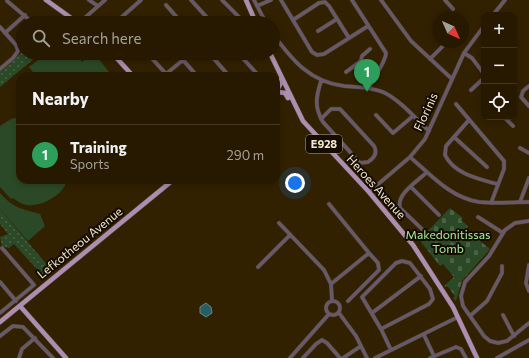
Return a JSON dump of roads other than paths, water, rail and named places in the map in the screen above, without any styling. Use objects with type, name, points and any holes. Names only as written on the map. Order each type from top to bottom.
[{"type":"main road","points":[[46,0],[69,16]]},
{"type":"main road","points":[[246,0],[253,16]]},
{"type":"main road","points":[[118,60],[129,72]]},
{"type":"main road","name":"Heroes Avenue","points":[[273,60],[279,72]]},
{"type":"main road","points":[[280,85],[281,77]]},
{"type":"main road","name":"Heroes Avenue","points":[[281,77],[297,110],[311,130],[369,192],[413,245],[458,317],[477,358]]},
{"type":"main road","points":[[280,90],[285,86]]},
{"type":"main road","points":[[280,92],[285,93],[294,108],[297,110]]},
{"type":"main road","name":"Lefkotheou Avenue","points":[[0,322],[168,184]]},
{"type":"main road","points":[[26,314],[25,307],[30,298]]},
{"type":"main road","points":[[20,306],[66,358]]},
{"type":"main road","points":[[12,312],[19,311],[26,314]]},
{"type":"street","points":[[89,0],[98,6]]},
{"type":"street","points":[[87,16],[104,0]]},
{"type":"street","points":[[124,16],[141,0]]},
{"type":"street","points":[[191,0],[206,16]]},
{"type":"street","points":[[222,0],[238,16]]},
{"type":"street","points":[[254,0],[262,16]]},
{"type":"street","points":[[257,6],[271,0]]},
{"type":"street","points":[[281,0],[316,55],[324,54],[368,26]]},
{"type":"street","points":[[352,0],[386,53],[386,60],[368,88]]},
{"type":"street","points":[[381,0],[411,41],[452,79]]},
{"type":"street","points":[[445,0],[453,9]]},
{"type":"street","points":[[494,12],[504,0]]},
{"type":"street","points":[[7,1],[25,15]]},
{"type":"street","points":[[293,20],[323,2],[328,5],[349,38]]},
{"type":"street","points":[[166,5],[176,16]]},
{"type":"street","points":[[318,31],[337,19]]},
{"type":"street","points":[[5,32],[16,23]]},
{"type":"street","points":[[0,27],[16,45]]},
{"type":"street","name":"Florinis","points":[[369,192],[410,157],[430,131],[464,53],[481,30]]},
{"type":"street","points":[[280,43],[300,68],[321,80],[336,85],[368,88],[383,92],[393,98],[430,131]]},
{"type":"street","points":[[430,59],[442,48]]},
{"type":"street","points":[[346,72],[361,61],[363,55],[370,49]]},
{"type":"street","points":[[464,53],[472,58],[481,70]]},
{"type":"street","points":[[0,69],[16,54]]},
{"type":"street","points":[[153,60],[164,72]]},
{"type":"street","points":[[170,72],[183,60],[194,72]]},
{"type":"street","points":[[215,60],[226,72]]},
{"type":"street","points":[[244,60],[255,72]]},
{"type":"street","points":[[361,61],[366,62],[377,72]]},
{"type":"street","points":[[321,80],[316,104],[321,119],[360,163],[368,162],[375,156],[376,151],[374,146],[340,109],[331,109],[321,119]]},
{"type":"street","points":[[472,90],[481,81]]},
{"type":"street","points":[[529,86],[523,91],[521,97],[529,106]]},
{"type":"street","points":[[456,104],[504,161],[504,169],[491,203]]},
{"type":"street","points":[[376,115],[393,133],[413,116]]},
{"type":"street","points":[[469,120],[445,149],[445,155],[449,162],[463,172],[497,184]]},
{"type":"street","points":[[507,120],[514,126]]},
{"type":"street","points":[[454,138],[487,167]]},
{"type":"street","points":[[520,148],[529,153]]},
{"type":"street","points":[[410,157],[443,186],[458,195],[471,200],[491,203],[529,202]]},
{"type":"street","points":[[424,231],[400,208],[400,200],[426,172]]},
{"type":"street","points":[[520,202],[529,179]]},
{"type":"street","points":[[411,187],[439,215]]},
{"type":"street","points":[[329,204],[378,263],[378,270],[348,301]]},
{"type":"street","points":[[478,217],[503,233]]},
{"type":"street","points":[[529,221],[515,223],[503,233],[489,256],[463,286],[462,303],[484,336],[490,341],[503,342],[514,336],[529,324]]},
{"type":"street","points":[[279,223],[324,270],[331,284],[332,300],[326,306],[329,314]]},
{"type":"street","points":[[258,267],[290,235]]},
{"type":"street","points":[[0,314],[34,285],[2,248]]},
{"type":"street","points":[[331,284],[369,253]]},
{"type":"street","points":[[381,329],[431,302],[433,295],[410,262],[399,262],[362,297],[381,329],[391,350]]},
{"type":"street","points":[[529,265],[526,283],[529,291]]},
{"type":"street","points":[[470,316],[488,301],[502,273],[502,266]]},
{"type":"street","points":[[372,313],[421,276]]},
{"type":"street","points":[[0,282],[16,301]]},
{"type":"street","points":[[332,300],[337,301],[340,305],[339,312],[362,346],[367,358]]},
{"type":"street","points":[[329,314],[333,315],[339,312]]},
{"type":"street","points":[[290,358],[329,314]]},
{"type":"street","points":[[503,315],[514,336]]},
{"type":"street","points":[[375,358],[458,317]]},
{"type":"street","points":[[0,336],[13,326],[20,326],[28,330],[52,358]]},
{"type":"street","points":[[424,335],[432,357],[456,347],[461,350],[466,358]]},
{"type":"street","points":[[20,358],[22,349],[35,338]]},
{"type":"street","points":[[303,358],[316,344],[322,340],[340,358]]},
{"type":"street","points":[[497,358],[529,340]]},
{"type":"street","points":[[343,358],[362,346]]},
{"type":"water","points":[[206,303],[211,307],[212,313],[206,317],[200,313],[200,307]]},
{"type":"place","name":"Training","points":[[367,92]]},
{"type":"park label","name":"Makedonitissas Tomb","points":[[448,242]]}]
